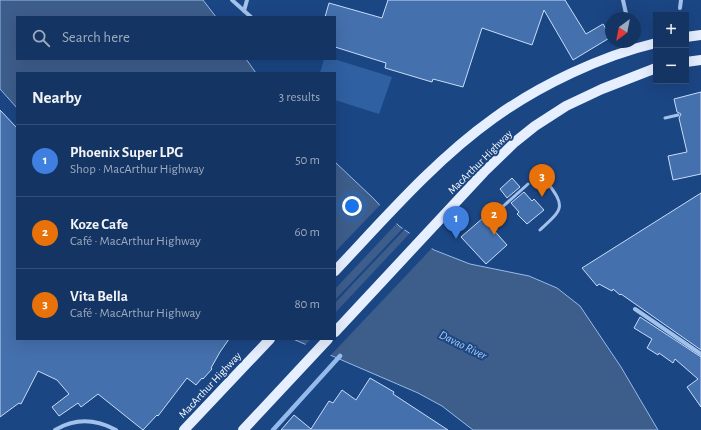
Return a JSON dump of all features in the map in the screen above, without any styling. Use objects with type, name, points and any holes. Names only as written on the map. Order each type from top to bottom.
[{"type":"main road","points":[[689,37],[701,35]]},
{"type":"main road","name":"MacArthur Highway","points":[[336,270],[392,210],[460,146],[494,118],[517,102],[591,65],[653,44]]},
{"type":"main road","points":[[689,62],[701,60]]},
{"type":"main road","name":"MacArthur Highway","points":[[336,331],[499,157],[536,126],[566,106],[602,89],[653,69]]},
{"type":"main road","name":"MacArthur Highway","points":[[184,430],[269,340]]},
{"type":"main road","points":[[243,430],[327,340]]},
{"type":"street","points":[[232,0],[250,16]]},
{"type":"street","points":[[244,11],[247,0]]},
{"type":"street","points":[[623,0],[626,12]]},
{"type":"street","points":[[680,8],[681,0]]},
{"type":"street","points":[[635,309],[701,354]]},
{"type":"street","points":[[55,430],[79,421],[100,423],[116,430]]},
{"type":"lane","points":[[665,118],[678,115]]},
{"type":"lane","points":[[540,230],[556,214],[560,205],[558,196],[547,182]]},
{"type":"lane","points":[[499,210],[528,184]]},
{"type":"shaded area","points":[[324,60],[336,60],[392,77],[379,114],[336,100],[336,72],[320,72]]},
{"type":"water","points":[[0,0],[203,0],[215,16],[16,16],[16,60],[247,60],[255,72],[16,72],[16,107],[0,89]]},
{"type":"water","name":"Davao River","points":[[336,163],[374,199],[399,226],[434,250],[470,264],[529,276],[557,288],[580,306],[621,367],[658,430],[473,430],[442,406],[418,393],[295,340],[336,340]]},
{"type":"pier","points":[[381,204],[398,222],[336,288],[336,251]]},
{"type":"pier","points":[[404,227],[406,228],[336,302],[336,299]]},
{"type":"pier","points":[[411,232],[433,247],[329,357],[304,346],[310,340],[336,340],[336,312]]},
{"type":"building","points":[[388,0],[565,0],[586,34],[603,24],[605,27],[605,41],[573,60],[544,10],[532,45],[482,28],[463,87],[433,79],[432,82],[385,68],[386,63],[336,47],[336,16],[325,16],[329,3],[382,18]]},
{"type":"building","points":[[701,92],[701,174],[673,180],[668,156],[687,152],[679,118],[681,114],[677,112],[674,99]]},
{"type":"building","points":[[0,110],[16,127],[16,340],[228,340],[211,368],[212,369],[203,379],[202,378],[196,385],[187,378],[158,416],[157,415],[143,430],[98,394],[81,407],[78,403],[59,416],[52,407],[69,394],[57,380],[38,371],[21,404],[19,403],[0,417]]},
{"type":"building","points":[[512,178],[520,187],[507,198],[500,189]]},
{"type":"building","points":[[524,192],[532,201],[534,199],[544,210],[527,224],[517,214],[519,212],[511,203]]},
{"type":"building","points":[[701,193],[701,350],[613,289],[612,291],[599,284],[597,286],[582,268]]},
{"type":"building","points":[[483,218],[507,245],[486,264],[461,237]]},
{"type":"building","points":[[640,317],[701,357],[701,407],[687,387],[698,379],[675,359],[673,363],[659,353],[658,355],[647,348],[652,339],[634,328]]},
{"type":"building","points":[[370,378],[394,392],[393,394],[448,430],[281,430],[294,415],[311,429],[329,401],[333,403],[342,390],[356,400]]},
{"type":"waterway","points":[[273,430],[340,356]]},
{"type":"place","name":"Vita Bella","points":[[542,197]]},
{"type":"place","name":"Koze Cafe","points":[[494,235]]},
{"type":"place","name":"Phoenix Super LPG","points":[[456,239]]}]
